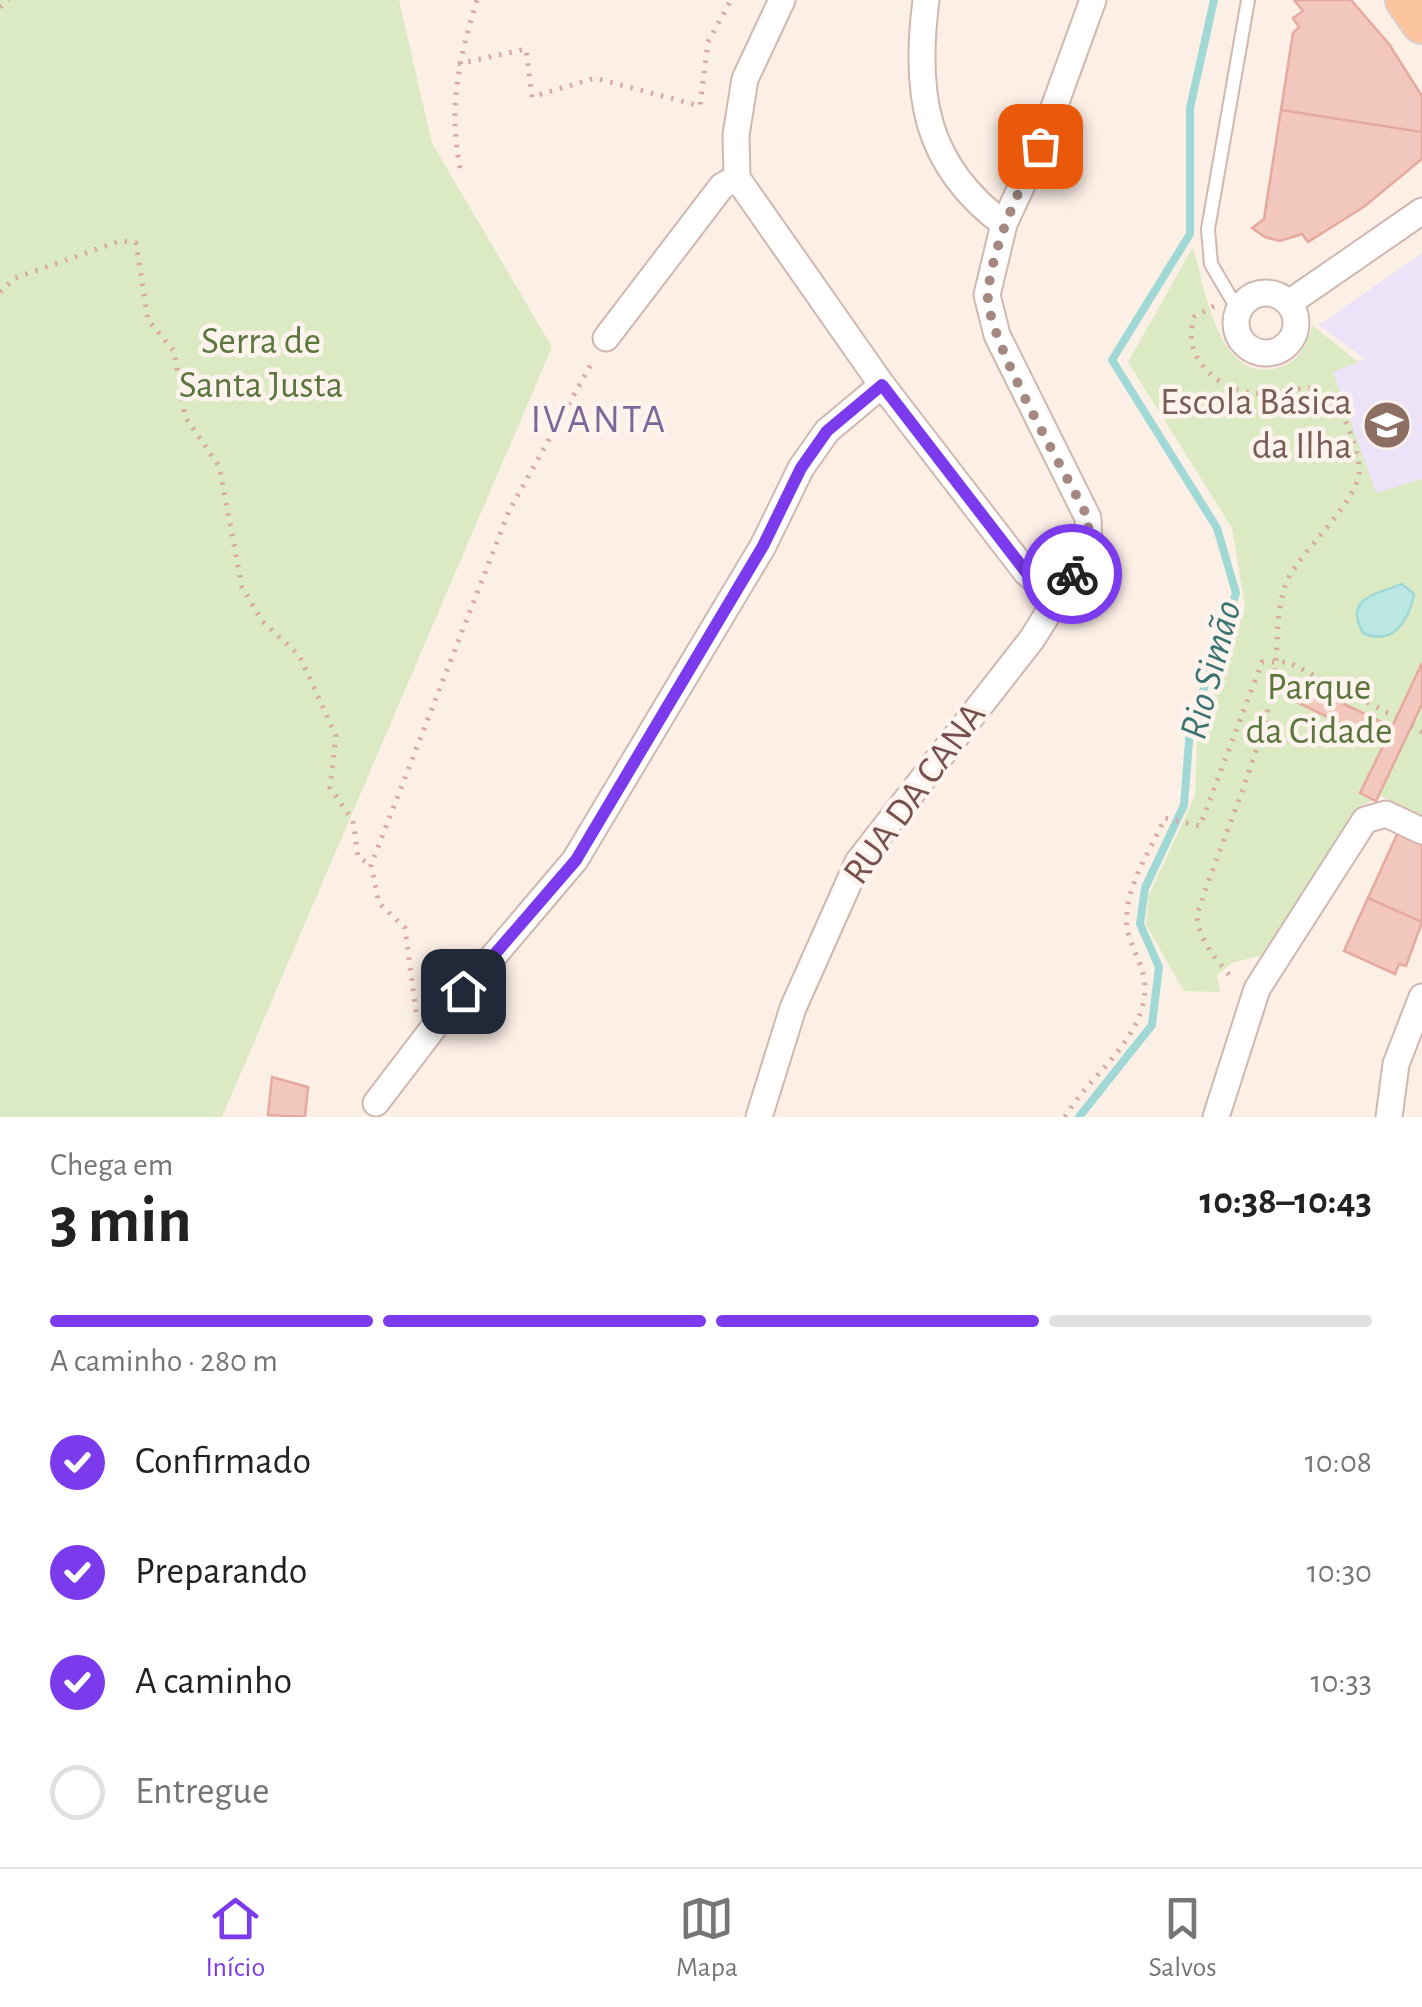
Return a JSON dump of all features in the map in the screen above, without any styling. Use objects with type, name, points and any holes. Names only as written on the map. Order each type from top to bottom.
[{"type":"main road","points":[[1406,0],[1422,24]]},
{"type":"street","points":[[782,0],[745,79],[736,135],[738,178],[882,385],[1026,572],[1056,598]]},
{"type":"street","points":[[926,0],[918,58],[928,129],[978,205],[1004,224]]},
{"type":"street","name":"RUA DA CANA","points":[[760,1117],[793,1008],[858,862],[1032,639],[1089,548],[1088,518],[997,335],[987,295],[1004,224],[1040,146],[1093,0]]},
{"type":"street","points":[[606,338],[722,186],[738,178]]},
{"type":"street","points":[[1289,303],[1422,210]]},
{"type":"street","points":[[1262,292],[1289,303],[1295,331],[1275,352],[1246,347],[1236,330],[1235,305],[1262,292]]},
{"type":"street","points":[[376,1104],[440,1018],[576,860],[763,546],[801,468],[827,431],[882,385]]},
{"type":"street","points":[[1216,1117],[1252,1001],[1365,820],[1386,814],[1422,831]]},
{"type":"street","points":[[1388,1117],[1396,1064],[1422,997]]},
{"type":"lane","points":[[1235,305],[1211,264],[1208,228],[1248,0]]},
{"type":"path","points":[[0,7],[9,0]]},
{"type":"path","points":[[460,168],[452,126],[458,64],[477,0]]},
{"type":"path","points":[[458,64],[526,49],[532,98],[595,78],[700,106],[708,42],[731,0]]},
{"type":"path","points":[[0,292],[16,278],[120,242],[136,243],[148,320],[174,351],[185,417],[219,466],[242,587],[262,621],[299,655],[336,736],[330,788],[353,822],[358,857],[371,865]]},
{"type":"path","points":[[1235,305],[1204,309],[1194,317],[1192,344],[1196,357],[1214,380],[1236,391],[1284,392],[1306,387],[1330,397],[1338,406],[1360,465],[1360,479],[1351,496],[1298,560],[1286,584],[1273,688],[1253,764],[1197,915],[1198,927],[1211,952],[1252,1001]]},
{"type":"path","points":[[440,1018],[417,1022],[405,928],[379,904],[371,865],[509,511],[606,338]]},
{"type":"path","points":[[1065,1117],[1076,1097],[1132,1034],[1145,987],[1127,926],[1131,891],[1165,818],[1200,826],[1262,662],[1288,662],[1396,717]]},
{"type":"path","points":[[1412,726],[1422,732]]},
{"type":"shaded area","name":"Escola Básica da Ilha","points":[[1422,253],[1422,479],[1376,494],[1332,371],[1365,359],[1319,325]]},
{"type":"green space","name":"Serra de Santa Justa","points":[[0,0],[399,0],[432,143],[552,347],[222,1117],[0,1117]]},
{"type":"green space","name":"Parque da Cidade","points":[[1193,247],[1209,308],[1228,348],[1242,362],[1259,369],[1280,367],[1302,350],[1312,325],[1358,362],[1333,372],[1376,493],[1422,479],[1422,815],[1381,796],[1358,807],[1267,954],[1232,963],[1217,975],[1220,992],[1184,991],[1146,925],[1149,895],[1195,796],[1197,743],[1245,607],[1232,528],[1128,362]]},
{"type":"water","points":[[1402,584],[1414,594],[1404,621],[1383,636],[1363,633],[1357,612],[1360,605],[1373,595]]},
{"type":"building","points":[[1294,0],[1351,0],[1389,44],[1422,96],[1422,132],[1281,110],[1293,33],[1299,27],[1293,18],[1303,11]]},
{"type":"building","points":[[1281,110],[1422,132],[1422,159],[1365,206],[1308,242],[1302,234],[1280,241],[1265,237],[1252,228],[1264,219]]},
{"type":"building","points":[[1422,663],[1422,704],[1376,801],[1360,793],[1384,744],[1290,699],[1298,682],[1392,727]]},
{"type":"building","points":[[1399,830],[1422,837],[1422,922],[1368,898]]},
{"type":"building","points":[[1368,898],[1422,922],[1406,966],[1399,964],[1395,974],[1344,951]]},
{"type":"building","points":[[272,1077],[308,1087],[305,1117],[268,1115]]},
{"type":"waterway","name":"Rio Simão","points":[[1079,1117],[1152,1025],[1159,967],[1140,924],[1145,888],[1184,805],[1190,729],[1236,593],[1217,528],[1112,360],[1190,234],[1190,108],[1214,0]]},
{"type":"way so far","points":[[1040,146],[1004,224],[987,295],[997,335],[1088,518],[1089,548],[1072,574]]},
{"type":"place","name":"Escola Básica da Ilha","points":[[1387,425]]},
{"type":"district","name":"IVANTA","points":[[599,420]]},
{"type":"route","points":[[463,991],[576,860],[763,546],[801,468],[827,431],[882,385],[1026,572],[1056,598],[1072,574]]}]
